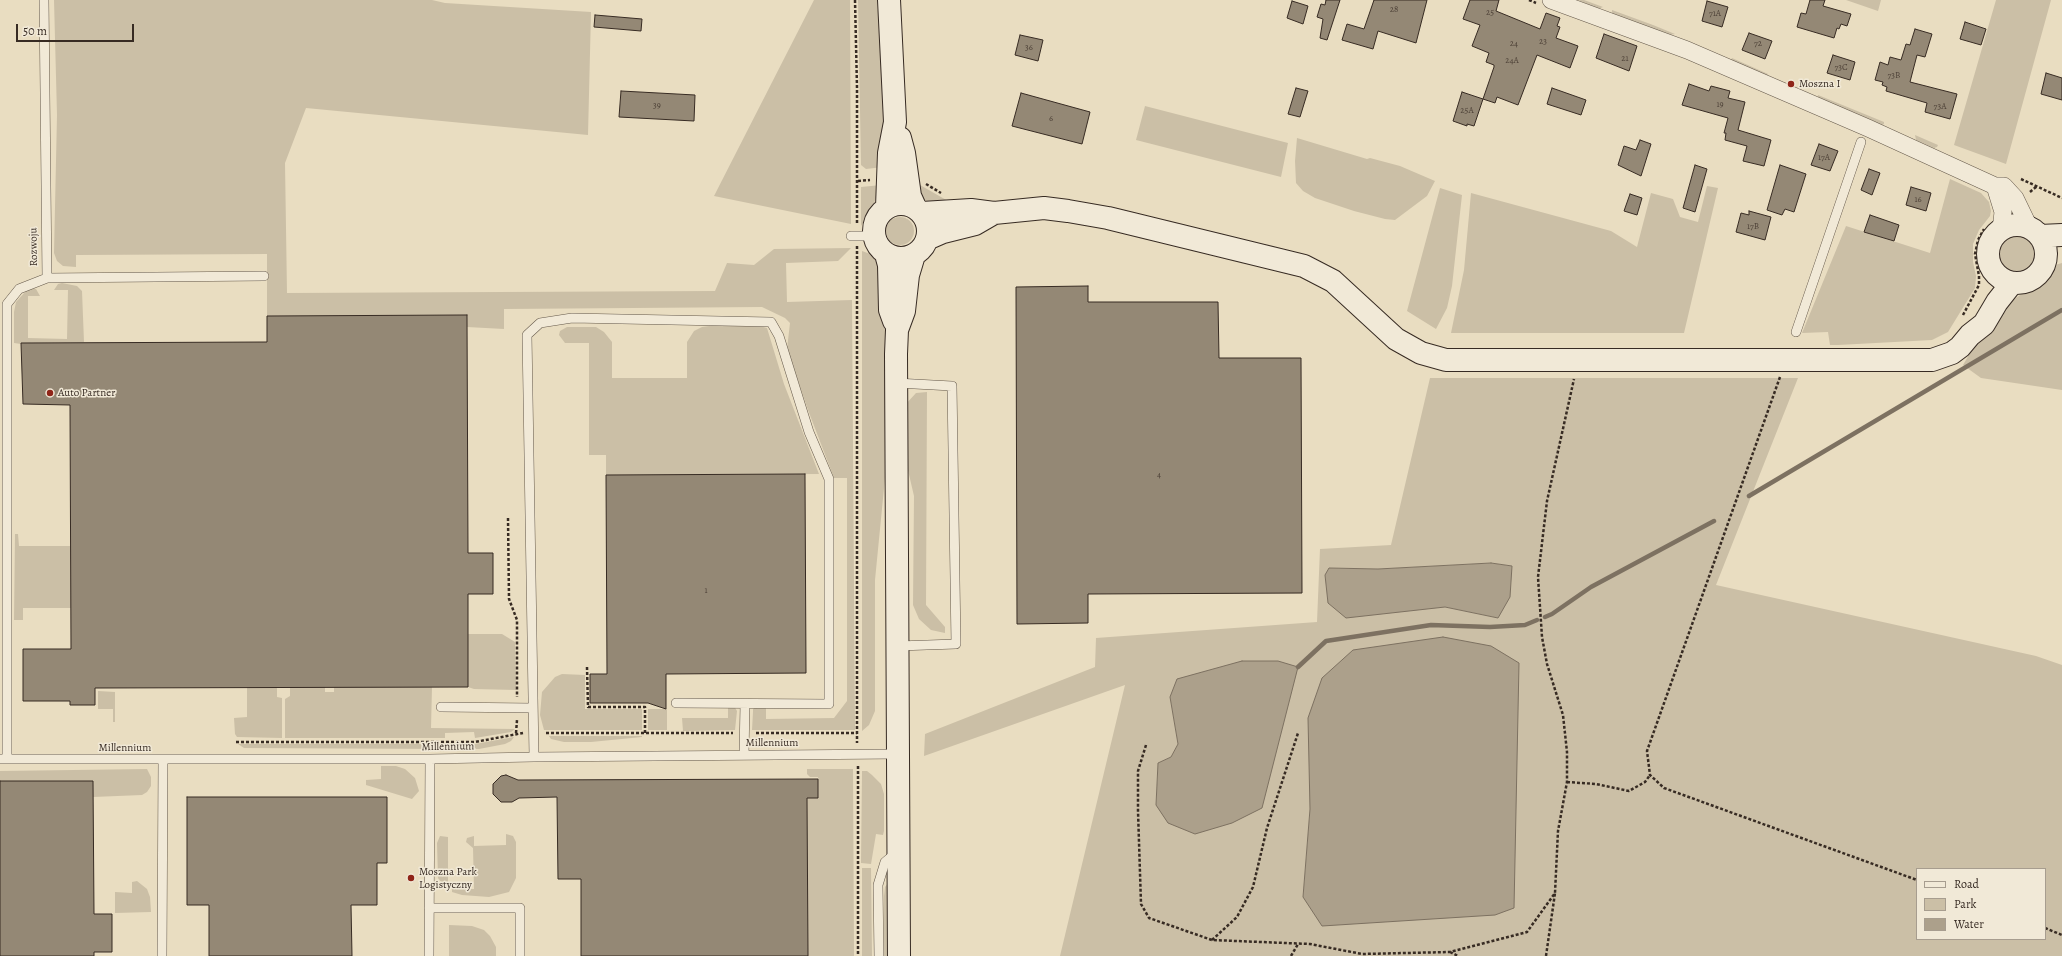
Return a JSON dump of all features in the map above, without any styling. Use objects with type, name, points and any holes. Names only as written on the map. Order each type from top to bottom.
[{"type":"street","points":[[889,0],[895,122],[904,153],[910,196],[927,223],[921,247],[908,275],[904,311],[897,330],[898,956]]},
{"type":"street","points":[[1551,0],[1687,50],[1868,128],[1995,186],[2004,186],[2011,191],[2035,232],[2054,258],[2029,282],[2012,283],[1998,277],[1993,271],[1988,256],[1988,249],[1995,235],[1994,228],[2003,212],[1995,186]]},
{"type":"street","points":[[887,207],[889,153],[895,122]]},
{"type":"street","points":[[867,240],[876,220],[887,207],[901,203],[918,210],[971,210],[994,213],[1044,208],[1108,218],[1304,266],[1333,281],[1396,339],[1421,353],[1446,360],[1932,360],[1952,353],[1960,347],[1964,328],[1972,318],[1984,296],[1993,271]]},
{"type":"street","points":[[867,240],[900,258],[921,247],[943,232],[975,224],[994,213]]},
{"type":"street","points":[[1994,228],[2015,225],[2035,232],[2062,235]]},
{"type":"street","points":[[867,240],[889,265],[890,310],[897,330]]},
{"type":"street","points":[[1964,328],[1984,324],[1997,302],[2012,283]]},
{"type":"lane","name":"Rozwoju","points":[[4,759],[7,304],[19,289],[47,278],[44,0]]},
{"type":"lane","points":[[1796,332],[1861,142]]},
{"type":"lane","points":[[47,278],[264,276]]},
{"type":"lane","points":[[534,756],[527,335],[540,323],[572,318],[771,322],[779,336],[809,432],[829,480],[829,704],[676,703]]},
{"type":"lane","points":[[896,383],[952,386],[956,644],[897,646]]},
{"type":"lane","points":[[744,755],[745,704]]},
{"type":"lane","points":[[441,707],[533,708]]},
{"type":"lane","name":"Millennium","points":[[4,759],[430,759],[534,756],[897,754]]},
{"type":"lane","points":[[429,956],[430,759]]},
{"type":"lane","points":[[162,956],[163,760]]},
{"type":"lane","points":[[879,956],[878,884],[885,862],[898,851]]},
{"type":"lane","points":[[429,908],[520,908],[520,956]]},
{"type":"path","points":[[855,0],[857,88],[867,240],[858,755],[858,956]]},
{"type":"path","points":[[924,183],[943,194]]},
{"type":"path","points":[[2036,187],[2062,198]]},
{"type":"path","points":[[1964,328],[1980,280],[1976,249],[1980,236],[1994,228]]},
{"type":"path","points":[[1546,956],[1555,893],[1558,831],[1567,782],[1567,752],[1563,715],[1547,664],[1542,637],[1538,577],[1547,501],[1578,361]]},
{"type":"path","points":[[1785,361],[1647,751],[1650,775],[1664,788],[1916,880]]},
{"type":"path","points":[[508,518],[509,599],[517,620],[516,733]]},
{"type":"path","points":[[587,667],[588,707],[645,707],[645,734]]},
{"type":"path","points":[[1212,940],[1236,917],[1253,887],[1267,828],[1298,733]]},
{"type":"path","points":[[1146,745],[1138,771],[1138,812],[1141,904],[1149,918],[1212,940],[1298,944],[1362,954],[1450,952],[1527,932],[1555,893]]},
{"type":"path","points":[[1567,782],[1596,784],[1629,791],[1645,782],[1650,775]]},
{"type":"path","points":[[2046,928],[2062,935]]},
{"type":"path","points":[[1291,956],[1298,944]]},
{"type":"path","points":[[1450,952],[1458,956]]},
{"type":"green space","points":[[54,0],[432,0],[445,3],[591,12],[588,135],[306,108],[285,163],[287,293],[715,291],[727,263],[754,265],[774,249],[851,248],[838,261],[786,263],[787,302],[852,300],[855,730],[752,730],[753,709],[757,706],[766,707],[766,719],[834,718],[847,701],[847,478],[834,478],[787,349],[790,323],[785,318],[762,307],[504,309],[504,329],[467,327],[467,315],[267,316],[267,254],[76,255],[76,267],[63,266],[57,261],[54,253],[57,115]]},
{"type":"green space","points":[[814,0],[850,0],[851,224],[714,196]]},
{"type":"green space","points":[[858,0],[877,0],[885,101],[883,167],[866,169],[861,165]]},
{"type":"green space","points":[[1578,0],[1584,0],[1603,7],[1598,9]]},
{"type":"green space","points":[[1846,0],[1881,0],[1878,11]]},
{"type":"green space","points":[[1996,0],[2051,0],[2006,164],[1954,145]]},
{"type":"green space","points":[[1612,10],[1675,34],[1669,35],[1612,14]]},
{"type":"green space","points":[[1732,58],[1768,74],[1767,76],[1731,60]]},
{"type":"green space","points":[[1818,95],[1884,122],[1884,124],[1880,126],[1818,99]]},
{"type":"green space","points":[[1145,106],[1288,143],[1281,177],[1136,140]]},
{"type":"green space","points":[[1915,135],[1938,145],[1934,148],[1916,140]]},
{"type":"green space","points":[[1297,138],[1367,159],[1370,158],[1400,166],[1435,181],[1427,196],[1395,220],[1354,211],[1315,198],[1303,191],[1296,183],[1295,161]]},
{"type":"green space","points":[[1950,179],[1981,193],[1989,202],[1991,211],[1990,216],[1979,230],[1973,244],[1973,262],[1976,276],[1975,288],[1948,332],[1932,340],[1838,345],[1830,345],[1828,332],[1802,333],[1846,226],[1930,253]]},
{"type":"green space","points":[[913,181],[948,201],[931,204],[922,198]]},
{"type":"green space","points":[[881,185],[874,203],[861,226],[861,187]]},
{"type":"green space","points":[[1707,186],[1718,188],[1684,333],[1451,333],[1464,270],[1471,193],[1611,231],[1637,247],[1651,193],[1673,199],[1680,217],[1698,222]]},
{"type":"green space","points":[[1440,188],[1462,195],[1452,286],[1447,308],[1436,329],[1407,311]]},
{"type":"green space","points":[[900,217],[910,221],[914,231],[910,241],[900,245],[890,241],[886,231],[890,221]]},
{"type":"green space","points":[[2017,236],[2027,239],[2032,244],[2035,254],[2032,264],[2027,269],[2017,272],[2007,269],[2002,264],[1999,254],[2002,244],[2007,239]]},
{"type":"green space","points":[[862,251],[873,255],[880,266],[884,280],[888,363],[885,478],[875,580],[875,711],[869,725],[862,731]]},
{"type":"green space","points":[[2062,263],[2062,390],[1981,378],[1963,365],[1993,314],[2033,286],[2055,265]]},
{"type":"green space","points":[[62,283],[77,286],[82,291],[84,342],[29,343],[28,345],[14,343],[14,312],[16,302],[26,291],[32,288],[36,289],[40,296],[28,296],[28,338],[67,339],[68,290],[54,290],[58,284]]},
{"type":"green space","points":[[716,325],[756,325],[767,328],[784,384],[819,474],[606,475],[606,455],[589,455],[589,343],[565,343],[559,335],[560,331],[567,327],[596,327],[604,332],[612,342],[612,378],[687,378],[687,342],[694,331],[702,327]]},
{"type":"green space","points":[[1430,378],[1798,378],[1716,585],[2036,656],[2062,665],[2062,956],[1060,956],[1125,685],[924,756],[925,734],[1095,667],[1096,638],[1317,622],[1320,549],[1391,545]],"holes":[[[1491,563],[1512,566],[1498,618],[1445,607],[1329,568],[1378,569]],[[1353,650],[1303,897],[1310,809]],[[1170,697],[1195,834],[1156,805],[1158,763],[1171,757],[1178,744]]]},
{"type":"green space","points":[[927,392],[926,605],[945,627],[945,633],[931,630],[919,619],[913,605],[914,496],[907,466],[905,405],[916,393]]},
{"type":"green space","points":[[15,534],[18,534],[19,546],[70,546],[71,608],[23,608],[23,620],[14,620]]},
{"type":"green space","points":[[468,634],[502,634],[515,642],[516,690],[474,689],[468,687]]},
{"type":"green space","points":[[562,674],[585,675],[585,709],[642,709],[642,730],[544,730],[540,715],[542,692],[555,677]]},
{"type":"green space","points":[[247,687],[277,687],[277,697],[282,698],[282,738],[237,737],[235,734],[234,718],[247,717]]},
{"type":"green space","points":[[290,687],[325,687],[325,692],[334,692],[334,687],[432,687],[431,728],[515,729],[511,732],[475,738],[474,732],[445,733],[445,738],[285,738],[285,699],[290,696]]},
{"type":"green space","points":[[98,691],[115,692],[115,722],[113,722],[113,709],[98,709]]},
{"type":"green space","points":[[728,706],[734,706],[737,711],[735,730],[683,731],[682,718],[728,718]]},
{"type":"green space","points":[[648,709],[667,709],[667,730],[648,730]]},
{"type":"green space","points":[[549,736],[642,737],[591,742],[564,742],[551,739]]},
{"type":"green space","points":[[514,737],[511,741],[505,744],[479,749],[452,749],[452,744],[475,744]]},
{"type":"green space","points":[[238,744],[449,744],[449,749],[244,748]]},
{"type":"green space","points":[[381,766],[396,766],[405,769],[415,778],[419,791],[412,799],[366,785],[366,780],[381,779]]},
{"type":"green space","points":[[147,769],[151,777],[151,786],[147,792],[142,795],[93,797],[93,781],[0,781],[0,771]]},
{"type":"green space","points":[[807,769],[853,769],[854,956],[808,956],[807,798],[818,797],[818,777],[810,777],[807,774]]},
{"type":"green space","points":[[862,771],[867,771],[881,784],[884,794],[884,831],[883,835],[876,834],[871,864],[861,863]]},
{"type":"green space","points":[[506,834],[513,836],[516,842],[516,878],[509,892],[489,897],[462,895],[452,892],[452,889],[474,889],[473,848],[466,842],[467,838],[474,836],[474,846],[506,845]]},
{"type":"green space","points":[[440,836],[448,837],[448,890],[438,878],[437,843]]},
{"type":"green space","points":[[862,868],[871,868],[872,956],[862,956]]},
{"type":"green space","points":[[137,881],[147,889],[150,897],[151,912],[115,913],[115,892],[132,893],[132,882]]},
{"type":"green space","points":[[888,883],[889,956],[884,956],[884,896],[885,887]]},
{"type":"green space","points":[[449,925],[472,926],[484,930],[490,936],[496,947],[496,956],[449,956]]},
{"type":"water","points":[[1491,563],[1512,566],[1510,597],[1498,618],[1445,607],[1346,618],[1328,603],[1325,575],[1329,568],[1378,569]]},
{"type":"water","points":[[1443,637],[1491,646],[1519,663],[1514,908],[1495,915],[1322,926],[1303,897],[1310,809],[1308,718],[1322,678],[1353,650]]},
{"type":"water","points":[[1242,661],[1278,661],[1298,667],[1262,808],[1232,823],[1195,834],[1168,823],[1156,805],[1158,763],[1171,757],[1178,744],[1170,697],[1177,679]]},
{"type":"building","points":[[1326,0],[1340,0],[1327,40],[1320,38],[1323,19],[1317,17],[1321,4],[1325,5]]},
{"type":"building","points":[[1374,0],[1427,0],[1416,43],[1378,31],[1373,49],[1342,40],[1347,24],[1364,29]]},
{"type":"building","points":[[1470,0],[1499,0],[1496,11],[1540,29],[1546,13],[1560,18],[1557,26],[1560,27],[1556,38],[1578,46],[1570,68],[1537,55],[1518,105],[1497,97],[1495,103],[1483,99],[1494,65],[1486,62],[1489,53],[1472,46],[1480,25],[1463,19]]},
{"type":"building","points":[[1810,0],[1825,0],[1823,6],[1851,14],[1847,26],[1841,24],[1839,29],[1837,28],[1834,38],[1797,27],[1801,13],[1806,14]]},
{"type":"building","points":[[1292,1],[1308,6],[1303,24],[1287,18]]},
{"type":"building","points":[[1707,1],[1728,7],[1722,27],[1702,21]]},
{"type":"building","points":[[595,15],[642,19],[641,31],[594,27]]},
{"type":"building","points":[[1965,22],[1986,29],[1981,45],[1960,39]]},
{"type":"building","points":[[1915,29],[1932,34],[1925,57],[1917,55],[1910,82],[1957,94],[1950,119],[1925,112],[1927,103],[1886,91],[1887,87],[1882,85],[1883,82],[1875,80],[1880,62],[1888,65],[1890,57],[1901,60],[1906,44],[1910,45]]},
{"type":"building","points":[[1749,33],[1772,41],[1765,59],[1742,50]]},
{"type":"building","points":[[1604,34],[1637,46],[1629,71],[1596,58]]},
{"type":"building","points":[[1020,35],[1043,40],[1038,61],[1015,55]]},
{"type":"building","points":[[1833,55],[1855,62],[1850,80],[1827,73]]},
{"type":"building","points":[[2046,73],[2062,78],[2062,100],[2041,94]]},
{"type":"building","points":[[1689,84],[1709,91],[1711,86],[1730,91],[1728,98],[1745,102],[1738,130],[1771,140],[1764,166],[1743,161],[1747,146],[1725,140],[1726,133],[1724,133],[1728,118],[1682,105]]},
{"type":"building","points":[[1296,88],[1308,91],[1300,117],[1288,114]]},
{"type":"building","points":[[1552,88],[1586,100],[1581,115],[1547,104]]},
{"type":"building","points":[[621,91],[695,95],[694,121],[619,117]]},
{"type":"building","points":[[1462,92],[1483,99],[1474,126],[1467,124],[1467,126],[1453,121]]},
{"type":"building","points":[[1021,93],[1090,112],[1082,144],[1012,126]]},
{"type":"building","points":[[1640,140],[1651,144],[1641,176],[1618,165],[1624,146],[1636,150]]},
{"type":"building","points":[[1819,144],[1838,151],[1830,171],[1811,165]]},
{"type":"building","points":[[1695,165],[1707,169],[1695,212],[1683,208]]},
{"type":"building","points":[[1780,165],[1806,174],[1794,212],[1785,209],[1782,215],[1767,210]]},
{"type":"building","points":[[1869,169],[1880,173],[1872,195],[1861,190]]},
{"type":"building","points":[[1911,187],[1931,193],[1926,211],[1906,205]]},
{"type":"building","points":[[1630,194],[1642,198],[1637,215],[1624,211]]},
{"type":"building","points":[[1749,211],[1771,217],[1765,240],[1736,232],[1741,213],[1749,215]]},
{"type":"building","points":[[1870,215],[1899,225],[1894,241],[1864,232]]},
{"type":"building","points":[[1088,286],[1088,302],[1218,302],[1219,358],[1301,358],[1302,593],[1088,594],[1088,623],[1017,624],[1016,287]]},
{"type":"building","points":[[467,315],[468,553],[493,553],[493,594],[468,594],[468,687],[95,688],[95,705],[70,705],[70,701],[23,701],[23,649],[71,649],[70,405],[23,404],[21,343],[267,342],[267,316]]},
{"type":"building","points":[[805,474],[806,673],[666,674],[666,709],[648,703],[590,703],[590,674],[607,674],[606,475]]},
{"type":"building","points":[[506,775],[518,780],[818,779],[818,798],[807,798],[808,956],[581,956],[581,879],[558,879],[557,797],[519,798],[512,802],[501,802],[493,794],[493,784],[501,776]]},
{"type":"building","points":[[0,781],[93,781],[94,914],[112,914],[112,952],[94,952],[94,956],[0,956]]},
{"type":"building","points":[[187,797],[387,797],[387,863],[377,863],[377,905],[351,905],[352,956],[209,956],[209,905],[187,905]]},
{"type":"waterway","points":[[1749,496],[2062,310]]},
{"type":"waterway","points":[[1545,617],[1552,614],[1591,587],[1714,521]]},
{"type":"waterway","points":[[1298,667],[1326,641],[1431,625],[1490,627],[1525,625],[1537,620]]},
{"type":"place","name":"Moszna I","points":[[1791,84]]},
{"type":"place","name":"Auto Partner","points":[[50,393]]},
{"type":"place","name":"Moszna Park Logistyczny","points":[[411,878]]}]
